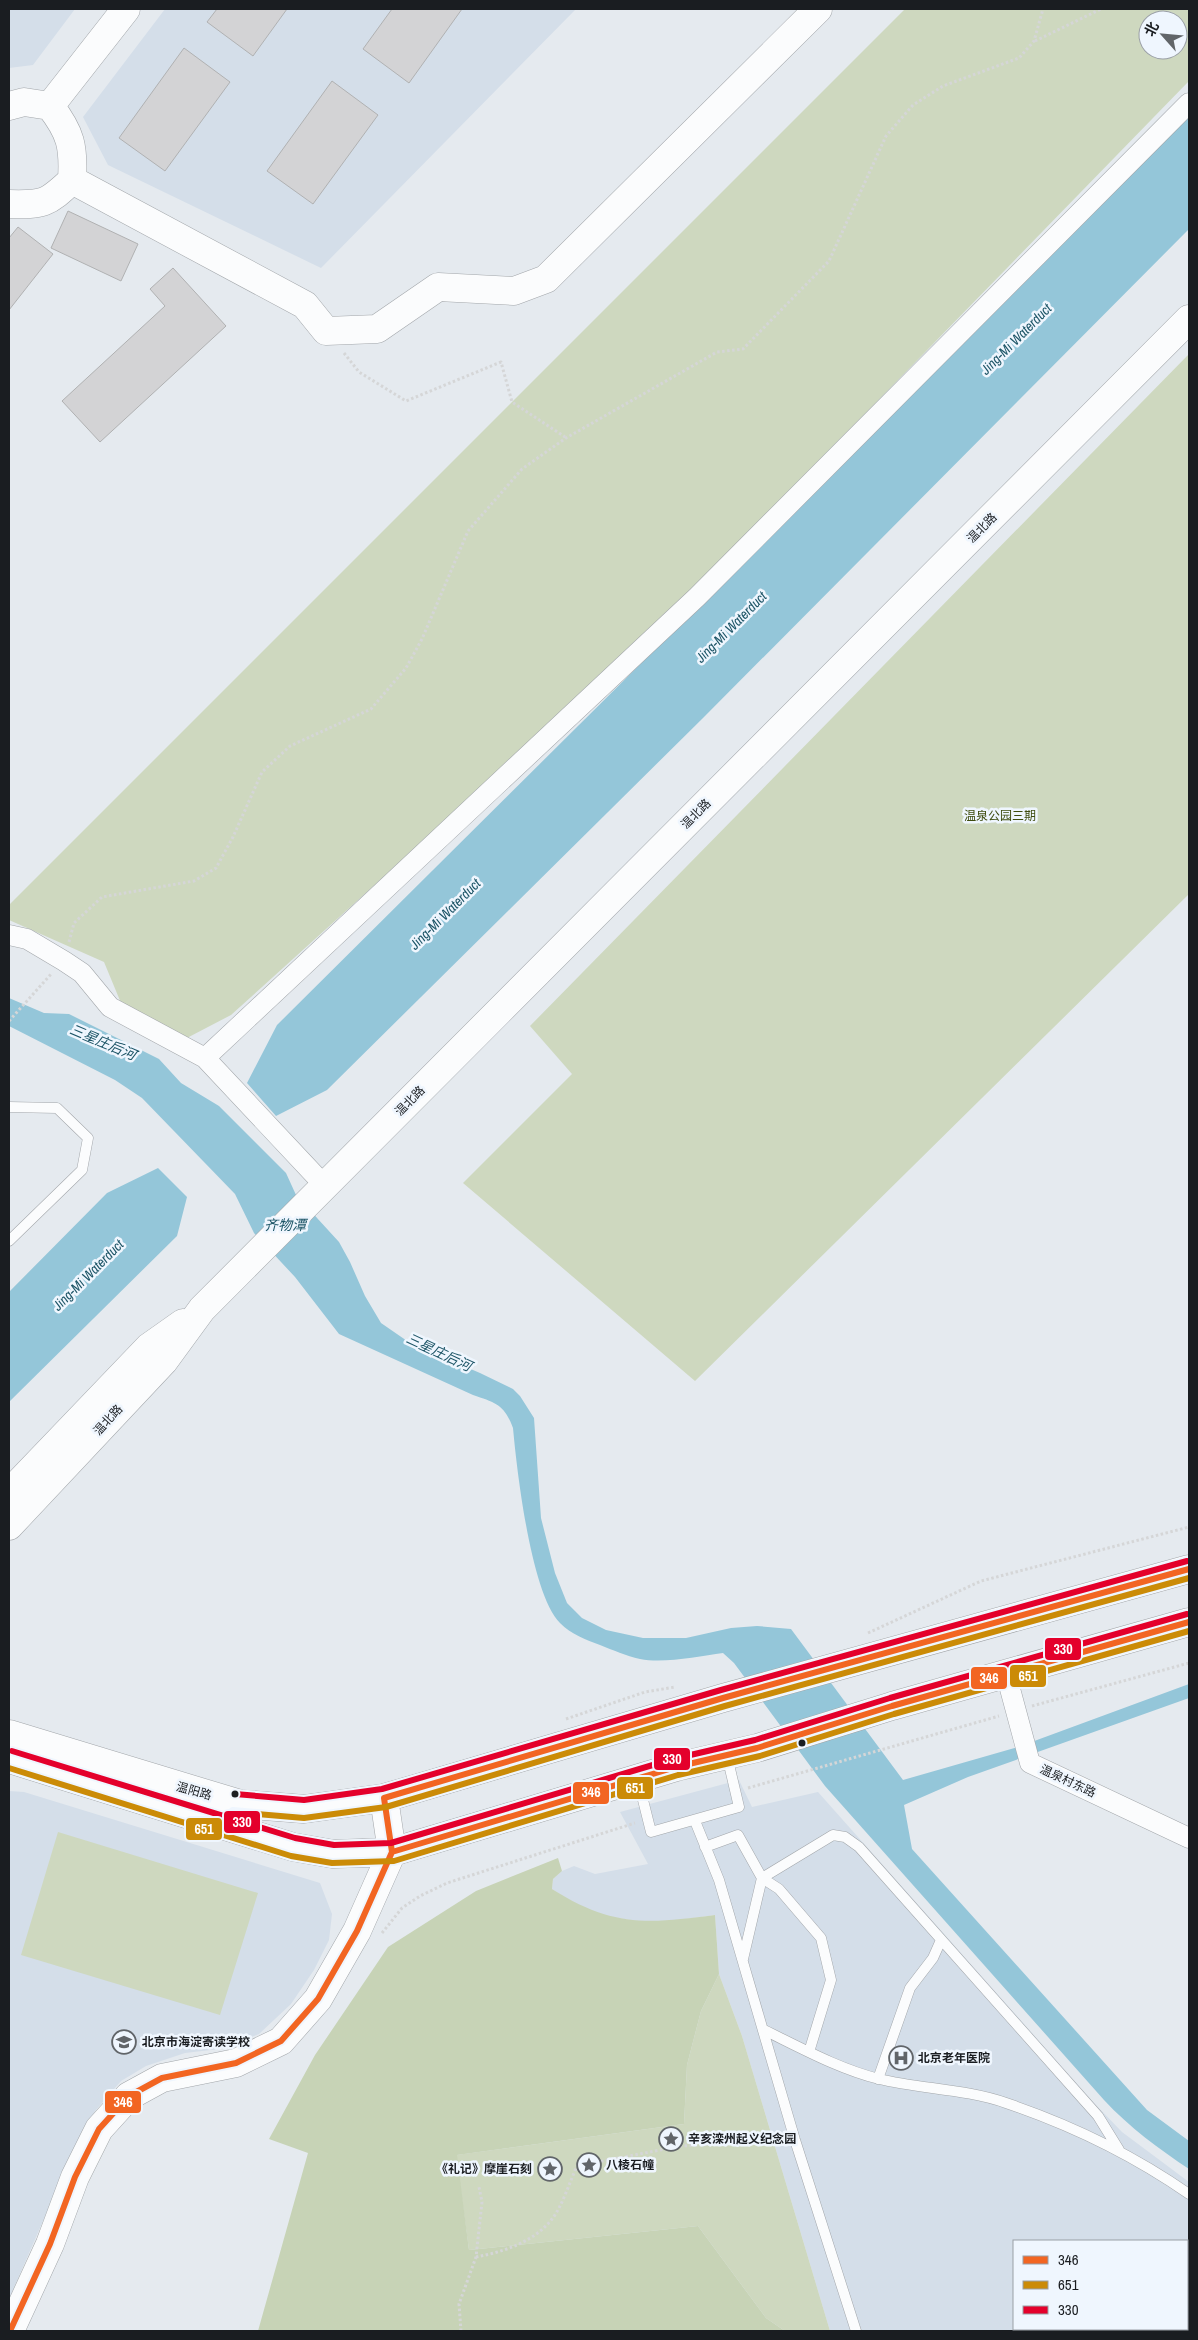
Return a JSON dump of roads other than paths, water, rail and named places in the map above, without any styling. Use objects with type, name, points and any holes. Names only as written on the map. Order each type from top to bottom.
[{"type":"main road","points":[[50,106],[126,9]]},
{"type":"main road","points":[[72,180],[305,305],[326,331],[377,329],[438,287],[514,291],[546,279],[818,9]]},
{"type":"main road","points":[[9,106],[24,102],[50,106],[64,124],[74,153],[72,180],[51,200],[28,204],[9,204]]},
{"type":"main road","name":"温北路","points":[[9,1526],[164,1361],[202,1309],[1189,320]]},
{"type":"main road","name":"温北路","points":[[9,1493],[149,1347],[202,1309]]},
{"type":"main road","name":"温阳路","points":[[9,1734],[240,1804],[304,1808],[384,1798],[723,1698],[866,1647],[1189,1569]]},
{"type":"main road","name":"温阳路","points":[[9,1759],[293,1847],[333,1854],[392,1852],[638,1780],[757,1748],[892,1706],[1189,1622]]},
{"type":"main road","points":[[10,2331],[50,2244],[75,2177],[100,2128],[128,2096],[162,2078],[236,2063],[281,2041],[318,1999],[357,1931],[392,1852],[384,1798]]},
{"type":"street","points":[[205,1058],[697,597],[1189,103]]},
{"type":"street","points":[[9,935],[27,939],[82,973],[110,1007],[205,1058],[317,1194]]},
{"type":"street","name":"温泉村东路","points":[[1006,1674],[1030,1763],[1189,1838]]},
{"type":"lane","points":[[9,1107],[57,1108],[88,1138],[82,1170],[9,1241]]},
{"type":"lane","points":[[638,1780],[651,1832],[695,1822],[740,1808],[726,1755]]},
{"type":"lane","points":[[695,1822],[718,1880],[743,1959],[795,2140],[856,2331]]},
{"type":"lane","points":[[705,1847],[738,1835],[762,1878],[779,1889],[821,1938],[831,1980],[809,2052]]},
{"type":"lane","points":[[743,1959],[762,1878],[833,1835],[845,1837],[860,1847],[1098,2116],[1119,2150]]},
{"type":"lane","points":[[878,2079],[910,1988],[933,1958],[941,1940]]},
{"type":"lane","points":[[764,2030],[809,2052],[878,2079],[1006,2103],[1104,2142],[1156,2171],[1189,2194]]},
{"type":"water","name":"Jing-Mi Waterduct","points":[[1189,111],[1189,229],[703,718],[327,1090],[276,1116],[247,1083],[277,1025],[731,574]]},
{"type":"water","points":[[9,998],[44,1013],[69,1014],[159,1059],[181,1083],[219,1106],[286,1173],[296,1195],[339,1242],[365,1296],[381,1323],[410,1343],[480,1373],[513,1389],[520,1396],[534,1418],[541,1518],[555,1573],[567,1603],[582,1618],[606,1630],[643,1638],[686,1638],[731,1628],[757,1626],[791,1629],[903,1780],[1018,1747],[1189,1684],[1189,1698],[968,1777],[904,1805],[912,1849],[1147,2110],[1189,2141],[1189,2169],[1145,2137],[1104,2100],[825,1786],[734,1663],[723,1653],[660,1661],[640,1659],[584,1639],[560,1623],[550,1608],[533,1560],[522,1501],[513,1428],[502,1409],[493,1403],[339,1334],[295,1277],[254,1233],[235,1194],[142,1098],[115,1080],[9,1026]]},
{"type":"water","name":"Jing-Mi Waterduct","points":[[158,1168],[187,1197],[177,1236],[9,1402],[9,1292],[107,1193]]},
{"type":"place","name":"北京市海淀寄读学校","points":[[124,2042]]},
{"type":"place","name":"北京老年医院","points":[[901,2058]]},
{"type":"place","name":"辛亥滦州起义纪念园","points":[[671,2139]]},
{"type":"place","name":"八棱石幢","points":[[589,2165]]},
{"type":"place","name":"《礼记》摩崖石刻","points":[[550,2169]]},
{"type":"park label","name":"温泉公园三期","points":[[1000,816]]},
{"type":"water label","name":"三星庄后河","points":[[103,1042]]},
{"type":"water label","name":"齐物潭","points":[[285,1225]]},
{"type":"water label","name":"三星庄后河","points":[[439,1352]]}]
